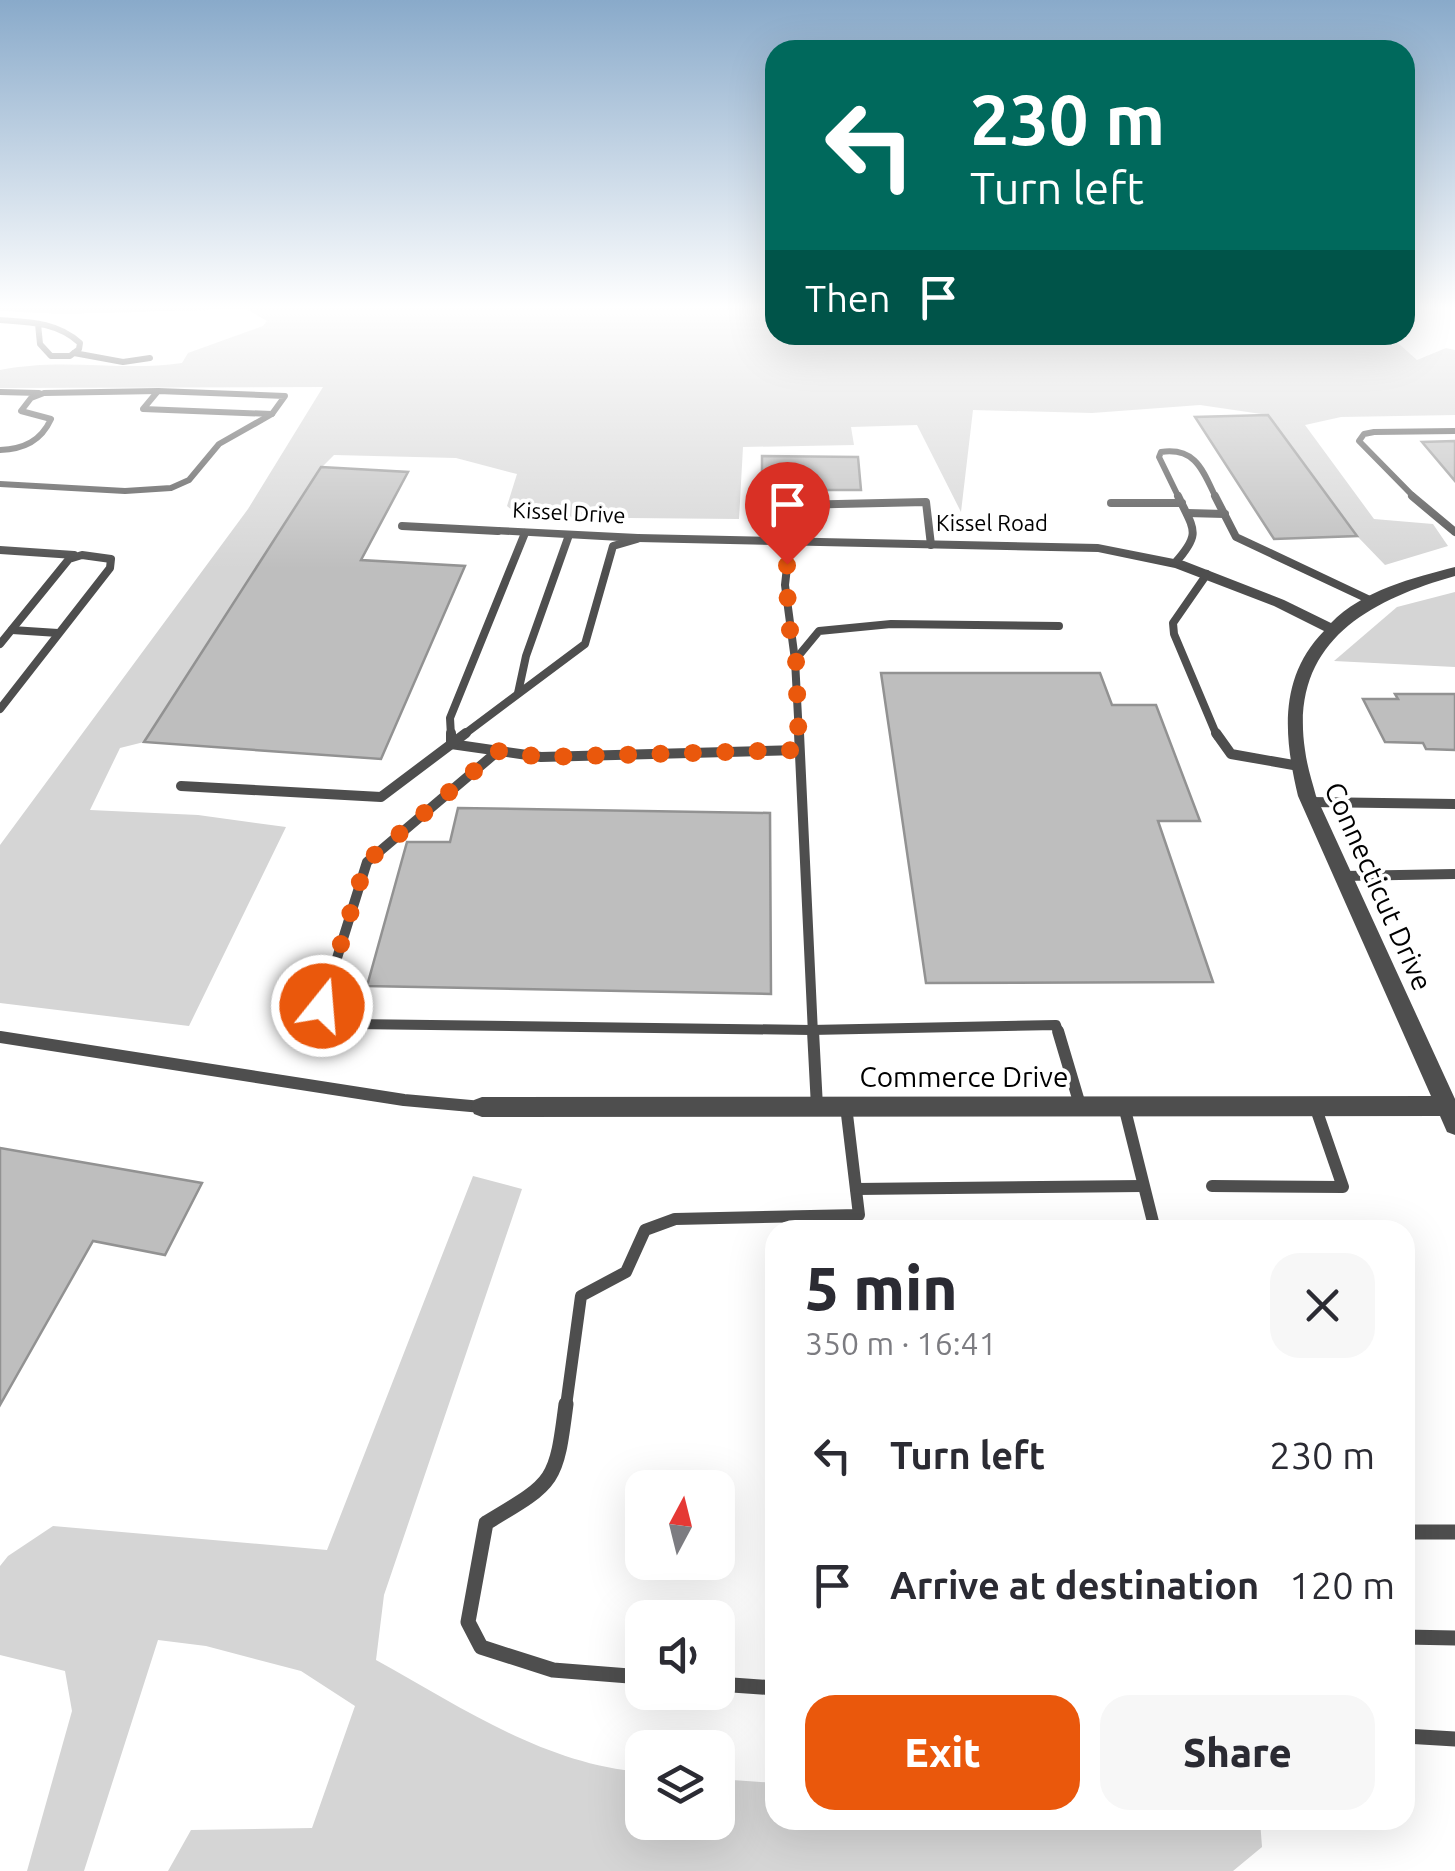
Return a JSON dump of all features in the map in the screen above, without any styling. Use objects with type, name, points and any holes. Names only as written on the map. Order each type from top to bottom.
[{"type":"street","name":"Kissel Drive","points":[[498,531],[638,538]]},
{"type":"street","name":"Kissel Road","points":[[638,538],[1076,546],[1175,563],[1330,628]]},
{"type":"street","name":"Connecticut Drive","points":[[1452,1112],[1310,802],[1298,766],[1294,716],[1298,684],[1311,654],[1330,628],[1372,601],[1455,572]]},
{"type":"street","name":"Commerce Drive","points":[[482,1107],[1315,1106],[1452,1112]]},
{"type":"lane","points":[[0,450],[33,443],[50,426],[51,419],[21,411],[31,398],[41,394]]},
{"type":"lane","points":[[155,394],[143,408],[272,414]]},
{"type":"lane","points":[[0,484],[118,490],[175,488],[184,484],[218,444],[263,423],[285,396],[242,394]]},
{"type":"lane","points":[[1454,529],[1394,482],[1358,441],[1364,434],[1374,432],[1455,431]]},
{"type":"lane","points":[[1175,563],[1193,543],[1196,532],[1159,457],[1161,452],[1182,451],[1197,460],[1236,537],[1246,545],[1372,601]]},
{"type":"lane","points":[[817,1106],[796,660],[788,620],[788,542],[794,505],[926,502],[931,544]]},
{"type":"lane","points":[[1111,503],[1182,503]]},
{"type":"lane","points":[[1186,513],[1225,514]]},
{"type":"lane","points":[[402,526],[498,531]]},
{"type":"lane","points":[[451,744],[450,718],[525,533]]},
{"type":"lane","points":[[518,694],[526,656],[569,535]]},
{"type":"lane","points":[[181,786],[381,797],[585,644],[614,546],[638,538]]},
{"type":"lane","points":[[0,550],[108,557],[112,562],[0,709]]},
{"type":"lane","points":[[0,644],[75,556]]},
{"type":"lane","points":[[1206,574],[1173,623],[1174,634],[1220,743],[1231,754],[1298,766]]},
{"type":"lane","points":[[796,660],[820,631],[857,624],[1059,626]]},
{"type":"lane","points":[[12,630],[58,633]]},
{"type":"lane","points":[[451,744],[541,757],[799,750]]},
{"type":"lane","points":[[498,751],[366,862],[322,1006],[352,1024],[811,1030],[1056,1024],[1081,1106]]},
{"type":"lane","points":[[1310,802],[1455,804]]},
{"type":"lane","points":[[1344,876],[1455,874]]},
{"type":"lane","points":[[0,1036],[404,1100],[482,1107]]},
{"type":"lane","points":[[846,1106],[860,1220]]},
{"type":"lane","points":[[1124,1106],[1152,1220]]},
{"type":"lane","points":[[1212,1186],[1343,1187],[1315,1106]]},
{"type":"lane","points":[[856,1190],[1144,1186]]},
{"type":"lane","points":[[625,1676],[553,1670],[481,1648],[468,1622],[486,1524],[535,1494],[558,1466],[581,1296],[592,1285],[619,1278],[628,1268],[636,1240],[656,1221],[765,1222]]},
{"type":"lane","points":[[1415,1532],[1455,1532]]},
{"type":"lane","points":[[1415,1637],[1455,1638]]},
{"type":"lane","points":[[735,1685],[765,1687]]},
{"type":"lane","points":[[1415,1737],[1455,1739]]},
{"type":"shaded area","points":[[319,394],[1455,394],[1455,415],[1341,417],[1305,425],[1374,519],[1433,524],[1448,546],[1385,565],[1357,536],[1268,415],[1200,405],[1092,413],[973,410],[961,512],[917,425],[851,427],[854,445],[743,447],[739,519],[520,517],[507,506],[517,474],[456,458],[334,455],[321,468],[144,742],[120,748],[90,810],[198,815],[286,827],[189,1026],[0,1003],[0,845],[248,509]]},
{"type":"shaded area","points":[[1455,592],[1455,667],[1334,661],[1397,607]]},
{"type":"shaded area","points":[[473,1176],[522,1189],[384,1595],[376,1660],[504,1731],[571,1758],[625,1770],[625,1840],[735,1840],[735,1780],[765,1782],[765,1830],[1261,1830],[1262,1847],[1233,1871],[168,1871],[191,1830],[312,1828],[355,1706],[301,1671],[206,1646],[158,1640],[84,1871],[27,1871],[72,1711],[65,1671],[0,1655],[0,1566],[8,1556],[53,1526],[327,1550]]},
{"type":"building","points":[[1268,415],[1357,536],[1274,539],[1195,417]]},
{"type":"building","points":[[1455,441],[1455,481],[1422,442]]},
{"type":"building","points":[[762,456],[858,457],[861,490],[795,490],[795,495],[767,495],[767,490],[762,490]]},
{"type":"building","points":[[321,467],[408,472],[361,560],[465,566],[381,759],[144,742]]},
{"type":"building","points":[[881,673],[1100,673],[1112,705],[1156,705],[1200,821],[1158,821],[1213,982],[926,983]]},
{"type":"building","points":[[1395,694],[1455,694],[1455,750],[1426,749],[1423,743],[1385,742],[1363,699],[1398,699]]},
{"type":"building","points":[[458,808],[770,813],[771,994],[367,986],[407,842],[450,842]]},
{"type":"building","points":[[0,1148],[202,1183],[165,1255],[93,1241],[0,1405]]},
{"type":"route","points":[[322,1006],[366,862],[498,751],[541,757],[799,750],[787,564]]}]
